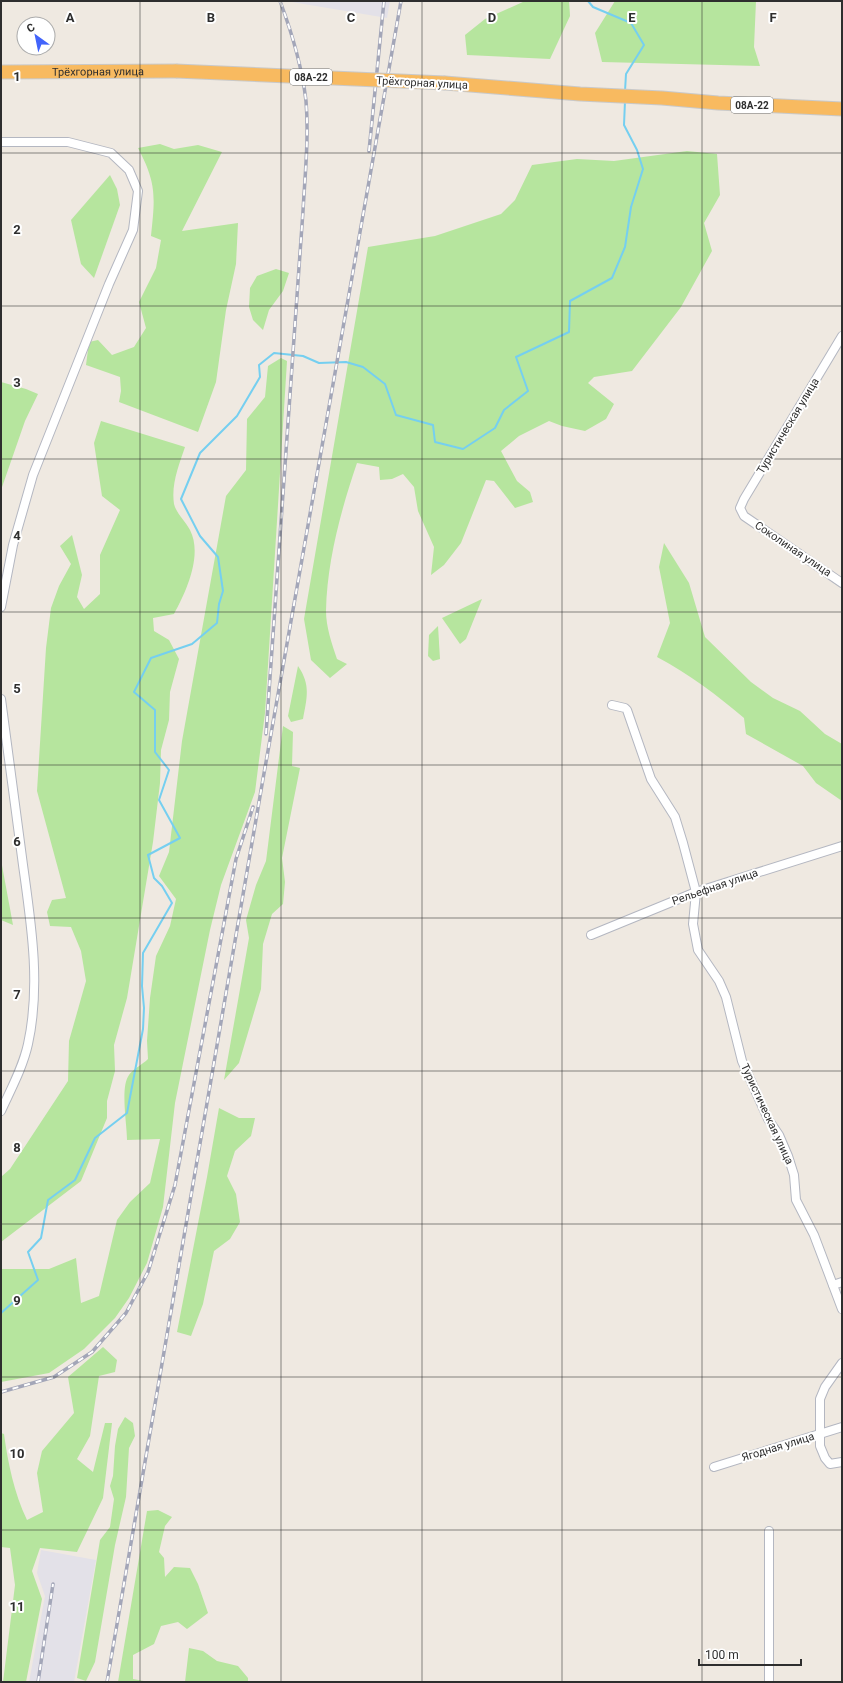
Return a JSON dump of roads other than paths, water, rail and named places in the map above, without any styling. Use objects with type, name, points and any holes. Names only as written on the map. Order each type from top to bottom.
[{"type":"highway","name":"Трёхгорная улица","points":[[1,72],[176,71],[445,83],[580,94],[842,109]]},
{"type":"street","points":[[1,142],[68,142],[111,153],[129,170],[138,191],[134,230],[109,284],[33,475],[13,545],[1,608]]},
{"type":"street","name":"Туристическая улица","points":[[744,516],[740,508],[744,499],[842,336]]},
{"type":"street","name":"Соколиная улица","points":[[744,516],[842,583]]},
{"type":"street","points":[[1,699],[30,919],[34,981],[33,1017],[28,1044],[18,1074],[1,1111]]},
{"type":"street","name":"Туристическая улица","points":[[612,705],[625,708],[627,710],[651,778],[675,817],[696,892],[693,924],[698,950],[719,982],[726,997],[742,1061],[768,1119],[779,1135],[788,1156],[794,1175],[796,1200],[814,1235],[842,1308]]},
{"type":"street","name":"Рельефная улица","points":[[591,935],[696,892],[842,846]]},
{"type":"street","points":[[833,1285],[842,1282]]},
{"type":"street","points":[[842,1363],[822,1393],[820,1434],[820,1446],[825,1458],[832,1464],[842,1462]]},
{"type":"street","name":"Ягодная улица","points":[[714,1467],[842,1427]]},
{"type":"street","points":[[769,1531],[769,1682]]},
{"type":"waterway","points":[[588,1],[593,7],[631,23],[644,45],[626,74],[625,91]]},
{"type":"waterway","points":[[1,1313],[38,1280],[28,1252],[41,1238],[48,1200],[75,1180],[95,1138],[127,1113],[143,1029],[143,953],[172,903],[162,886],[154,878],[148,855],[180,838],[159,800],[169,770],[155,752],[155,710],[134,692],[151,658],[192,644],[217,623],[219,604],[223,591],[218,557],[200,536],[181,499],[200,453],[237,416],[260,377],[259,365],[274,353],[303,356],[319,363],[346,362],[363,367],[385,384],[396,415],[433,425],[435,442],[463,449],[495,428],[504,410],[528,391],[516,357],[569,332],[570,301],[612,278],[625,247],[631,207],[643,169],[637,150],[624,125],[625,101]]},
{"type":"railway","points":[[266,734],[307,142],[306,101],[302,76],[280,1]]},
{"type":"railway","points":[[369,151],[384,1]]},
{"type":"railway","points":[[107,1682],[263,779],[401,1]]},
{"type":"railway","points":[[1,1392],[54,1377],[92,1352],[126,1313],[148,1272],[175,1185],[236,859],[253,807]]},
{"type":"railway","points":[[38,1682],[53,1584]]}]
